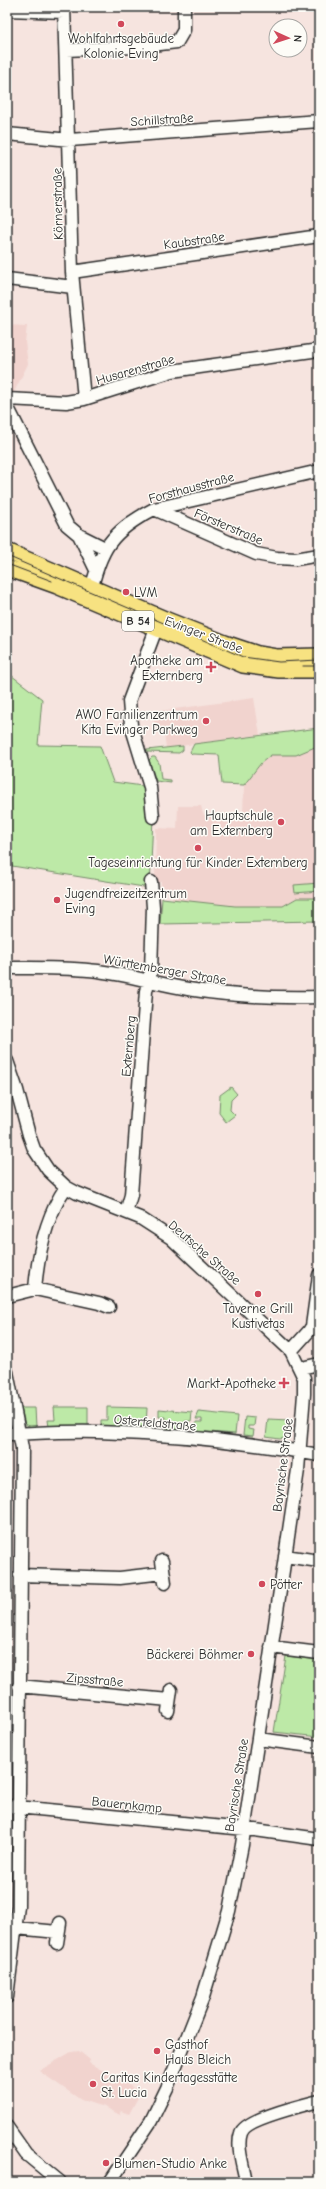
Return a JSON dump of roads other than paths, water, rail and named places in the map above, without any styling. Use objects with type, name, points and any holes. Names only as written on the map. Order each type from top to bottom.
[{"type":"main road","name":"Evinger Straße","points":[[7,551],[90,594],[158,623],[243,665],[279,670],[319,670]]},
{"type":"main road","name":"Evinger Straße","points":[[7,568],[57,586],[90,594]]},
{"type":"main road","name":"Evinger Straße","points":[[158,623],[258,654],[276,657],[319,656]]},
{"type":"street","points":[[66,50],[136,47],[177,42],[184,30],[184,7]]},
{"type":"street","points":[[7,10],[64,10]]},
{"type":"street","name":"Körnerstraße","points":[[64,10],[70,140],[72,272],[84,399]]},
{"type":"street","name":"Schillstraße","points":[[7,134],[70,140],[319,121]]},
{"type":"street","name":"Kaubstraße","points":[[72,272],[319,236]]},
{"type":"street","points":[[7,279],[73,287]]},
{"type":"street","name":"Husarenstraße","points":[[7,399],[66,402],[84,399],[172,372],[319,350]]},
{"type":"street","points":[[7,406],[67,525],[79,535],[105,548]]},
{"type":"street","name":"Forsthausstraße","points":[[90,594],[96,570],[105,548],[130,522],[154,509],[319,471]]},
{"type":"street","name":"Försterstraße","points":[[154,509],[256,554],[277,558],[296,559],[319,555]]},
{"type":"street","points":[[79,535],[96,570]]},
{"type":"street","points":[[153,817],[150,787],[131,725],[129,708],[132,690],[158,623]]},
{"type":"street","name":"Externberg","points":[[126,1212],[131,1195],[148,982],[151,970],[153,907],[150,882]]},
{"type":"street","name":"Württemberger Straße","points":[[7,968],[49,968],[98,971],[148,982],[224,994],[293,997],[319,996]]},
{"type":"street","name":"Deutsche Straße","points":[[7,1061],[34,1149],[48,1170],[66,1187],[145,1221],[171,1238],[291,1351],[301,1368]]},
{"type":"street","points":[[35,1289],[40,1252],[44,1236],[50,1219],[66,1187]]},
{"type":"street","points":[[291,1351],[312,1326],[319,1275]]},
{"type":"street","points":[[7,1296],[35,1289],[98,1303],[109,1307]]},
{"type":"street","points":[[301,1368],[319,1364]]},
{"type":"street","name":"Bayrische Straße","points":[[110,2182],[151,2121],[196,2016],[223,1932],[237,1871],[244,1830],[299,1451],[304,1394],[304,1378],[301,1368]]},
{"type":"street","points":[[7,1372],[21,1434],[22,1459],[19,1686],[13,1806],[18,1906],[12,1934],[7,1997]]},
{"type":"street","name":"Osterfeldstraße","points":[[7,1434],[97,1432],[130,1434],[281,1448],[319,1455]]},
{"type":"street","points":[[284,1556],[319,1561]]},
{"type":"street","points":[[20,1575],[120,1578],[163,1572]]},
{"type":"street","points":[[271,1647],[319,1653]]},
{"type":"street","name":"Zipsstraße","points":[[19,1686],[169,1700]]},
{"type":"street","points":[[258,1739],[319,1747]]},
{"type":"street","name":"Bauernkamp","points":[[13,1806],[319,1839]]},
{"type":"street","points":[[12,1934],[58,1933]]},
{"type":"street","points":[[246,2182],[240,2144],[241,2132],[244,2128],[258,2121],[319,2101]]},
{"type":"street","points":[[7,2127],[26,2154],[60,2182]]},
{"type":"tram line","points":[[7,556],[243,657],[279,662],[319,660]]},
{"type":"tram line","points":[[7,564],[52,581]]},
{"type":"tram line","points":[[303,666],[319,666]]},
{"type":"place","name":"Wohlfahrtsgebäude Kolonie Eving","points":[[121,24]]},
{"type":"place","name":"LVM","points":[[126,592]]},
{"type":"place","name":"Apotheke am Externberg","points":[[211,667]]},
{"type":"place","name":"AWO Familienzentrum Kita Evinger Parkweg","points":[[206,721]]},
{"type":"place","name":"Hauptschule am Externberg","points":[[281,822]]},
{"type":"place","name":"Tageseinrichtung für Kinder Externberg","points":[[198,848]]},
{"type":"place","name":"Jugendfreizeitzentrum Eving","points":[[57,900]]},
{"type":"place","name":"Taverne Grill Kustivetas","points":[[258,1294]]},
{"type":"place","name":"Markt-Apotheke","points":[[284,1383]]},
{"type":"place","name":"Pötter","points":[[262,1584]]},
{"type":"place","name":"Bäckerei Böhmer","points":[[251,1654]]},
{"type":"place","name":"Gasthof Haus Bleich","points":[[157,2051]]},
{"type":"place","name":"Caritas Kindertagesstätte St. Lucia","points":[[93,2084]]},
{"type":"place","name":"Blumen-Studio Anke","points":[[106,2163]]}]
